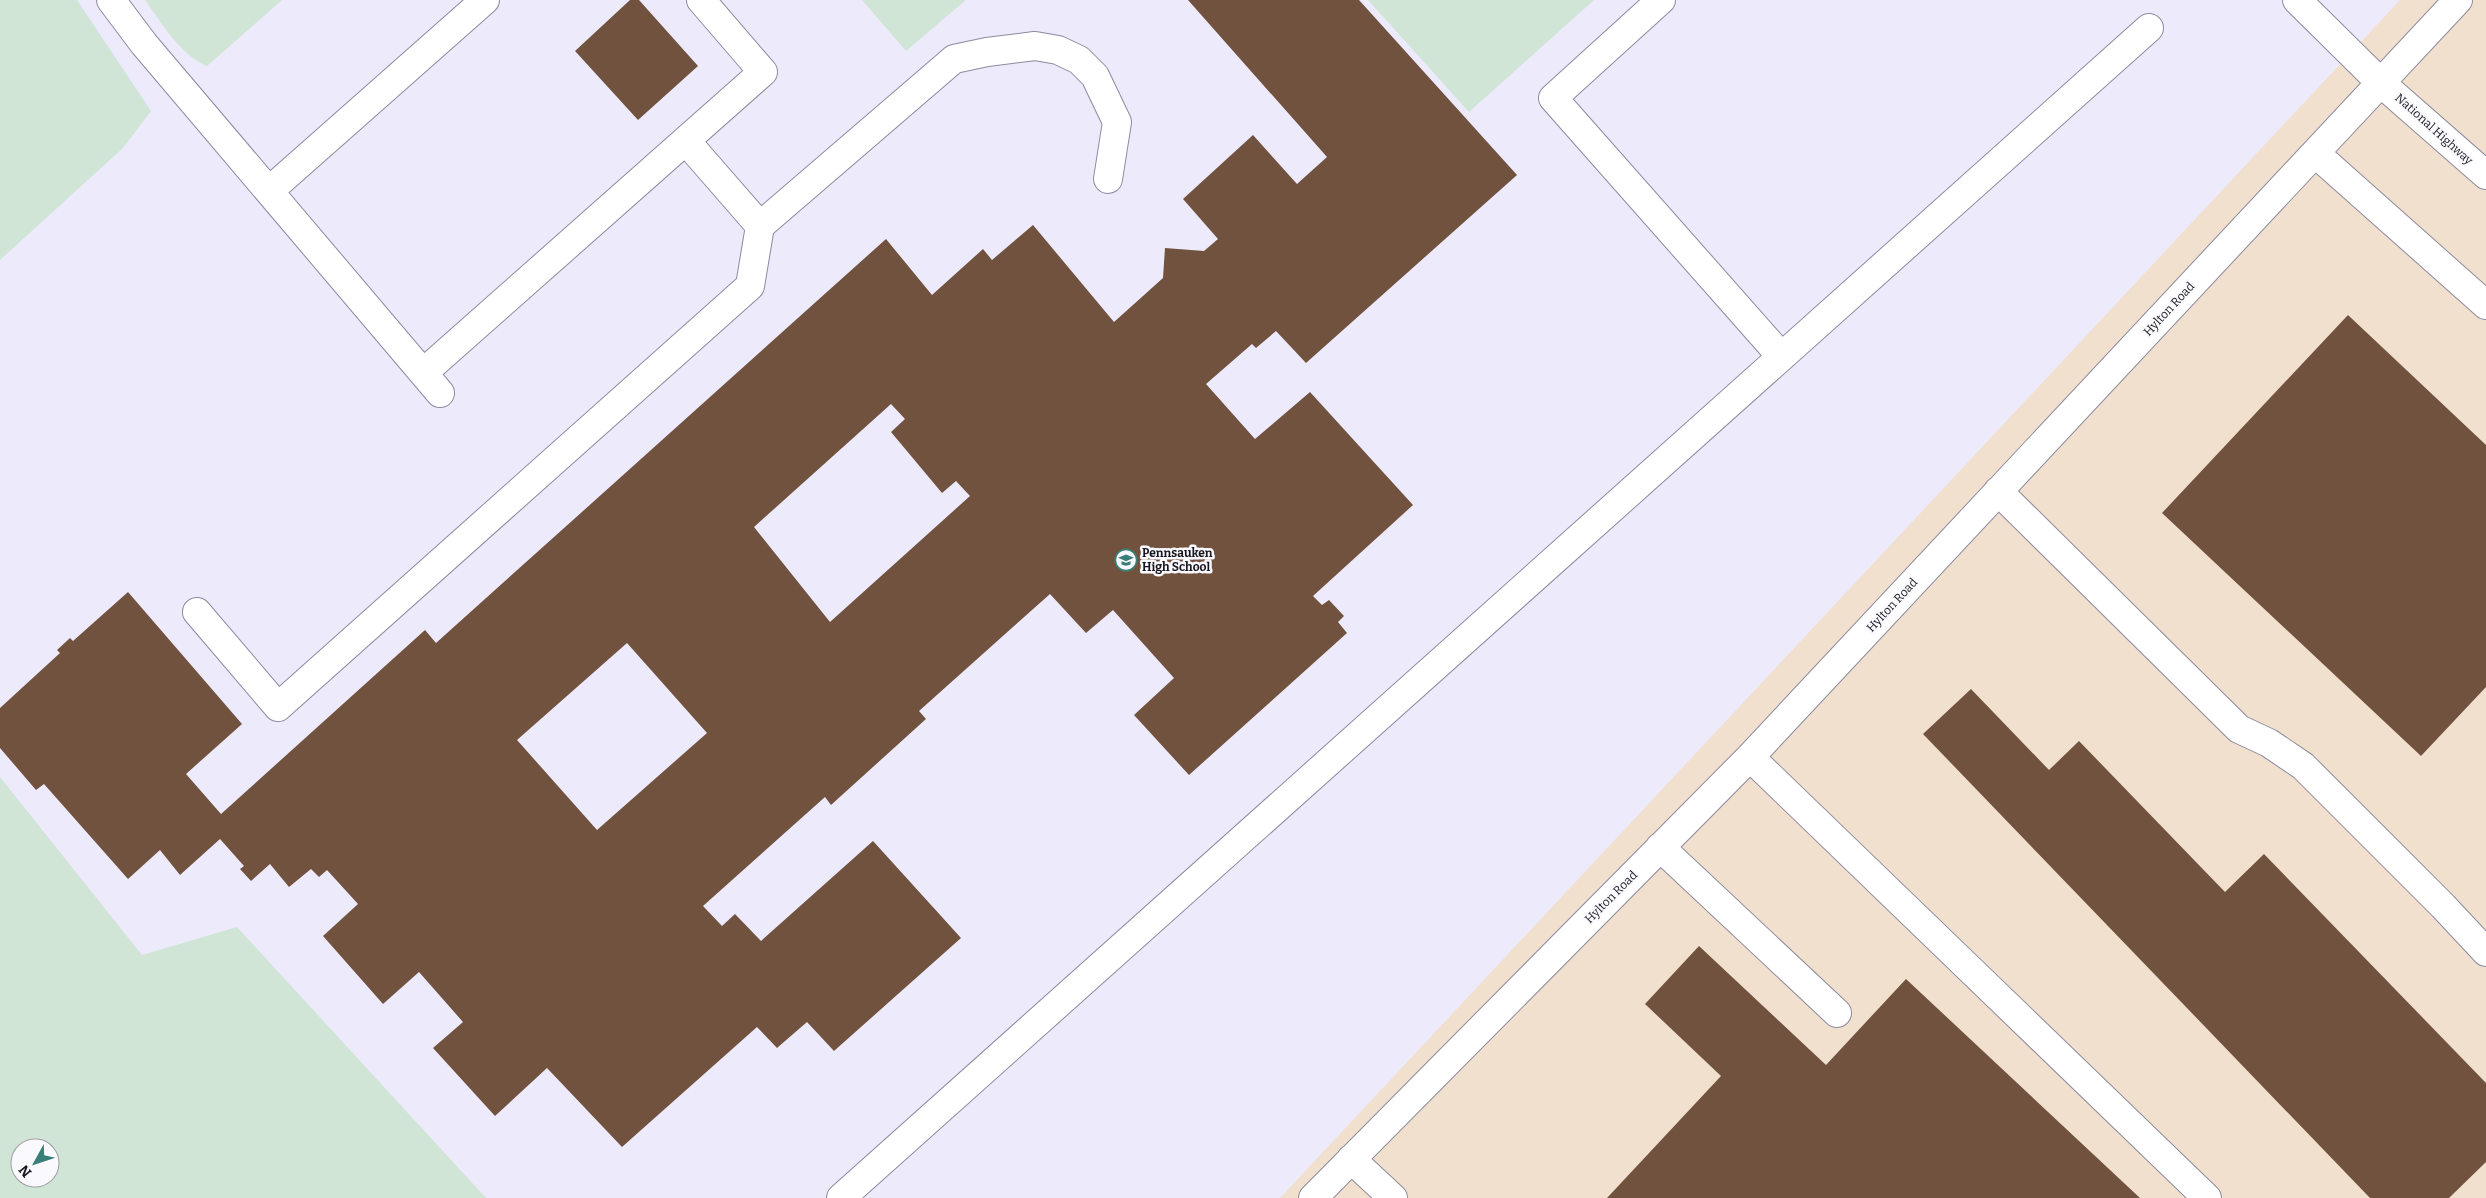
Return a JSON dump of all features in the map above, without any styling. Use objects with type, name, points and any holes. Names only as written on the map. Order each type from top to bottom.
[{"type":"street","points":[[111,0],[144,44],[431,383],[686,141],[763,72],[701,0]]},
{"type":"street","points":[[269,191],[485,0]]},
{"type":"street","points":[[1661,0],[1553,98],[1782,356]]},
{"type":"street","name":"National Highway","points":[[2297,0],[2381,83],[2486,175]]},
{"type":"street","name":"Hylton Road","points":[[1313,1198],[1750,757],[2458,0]]},
{"type":"street","points":[[841,1198],[2149,28]]},
{"type":"street","points":[[197,612],[278,707],[750,286],[760,226],[954,59],[987,52],[1035,46],[1058,50],[1079,60],[1095,76],[1117,122],[1108,179]]},
{"type":"street","points":[[686,141],[760,226]]},
{"type":"street","points":[[2315,154],[2486,305]]},
{"type":"street","points":[[1998,491],[2239,730],[2269,744],[2302,766],[2443,906],[2486,952]]},
{"type":"street","points":[[1750,757],[2207,1198]]},
{"type":"street","points":[[1660,847],[1837,1013]]},
{"type":"street","points":[[1352,1159],[1393,1198]]},
{"type":"shaded area","points":[[2400,0],[2486,0],[2486,1198],[1280,1198]]},
{"type":"green space","points":[[0,0],[77,0],[151,111],[123,148],[0,260]]},
{"type":"green space","points":[[145,0],[282,0],[207,66],[197,61],[180,46]]},
{"type":"green space","points":[[862,0],[966,0],[906,51]]},
{"type":"green space","points":[[1368,0],[1594,0],[1469,112]]},
{"type":"green space","points":[[0,777],[142,955],[237,927],[486,1198],[0,1198]]},
{"type":"building","points":[[630,0],[639,0],[698,66],[638,120],[575,51]]},
{"type":"building","name":"Pennsauken High School","points":[[1188,0],[1359,0],[1517,175],[1306,363],[1276,331],[1256,348],[1252,344],[1206,384],[1255,439],[1310,392],[1413,505],[1313,596],[1322,605],[1329,600],[1344,616],[1338,622],[1347,633],[1189,775],[1134,715],[1174,678],[1113,610],[1086,633],[1050,594],[919,711],[926,719],[831,805],[825,797],[703,906],[722,926],[735,914],[761,941],[873,841],[961,938],[834,1051],[807,1022],[777,1048],[757,1027],[622,1147],[547,1068],[495,1116],[433,1048],[463,1022],[419,972],[383,1004],[323,936],[358,904],[327,870],[319,877],[311,869],[289,887],[270,864],[251,881],[240,869],[244,866],[220,839],[180,875],[160,850],[128,879],[44,784],[36,790],[0,748],[0,708],[60,653],[57,650],[70,638],[73,641],[128,592],[242,724],[186,774],[221,814],[425,630],[436,643],[886,239],[932,295],[983,249],[992,260],[1033,225],[1114,322],[1163,278],[1165,248],[1204,251],[1218,239],[1183,199],[1253,135],[1297,184],[1327,157]],"holes":[[[891,404],[905,419],[891,432],[942,493],[956,481],[970,496],[830,622],[754,527]],[[627,643],[707,733],[597,830],[517,740]]]},
{"type":"building","points":[[2348,315],[2486,445],[2486,687],[2421,756],[2162,513]]},
{"type":"building","points":[[1971,689],[2049,770],[2079,741],[2225,892],[2264,854],[2486,1083],[2486,1162],[2449,1198],[2370,1198],[1923,734]]},
{"type":"building","points":[[1699,946],[1826,1065],[1906,979],[2140,1198],[1607,1198],[1721,1076],[1645,1004]]},
{"type":"place","name":"Pennsauken High School","points":[[1126,560]]}]
